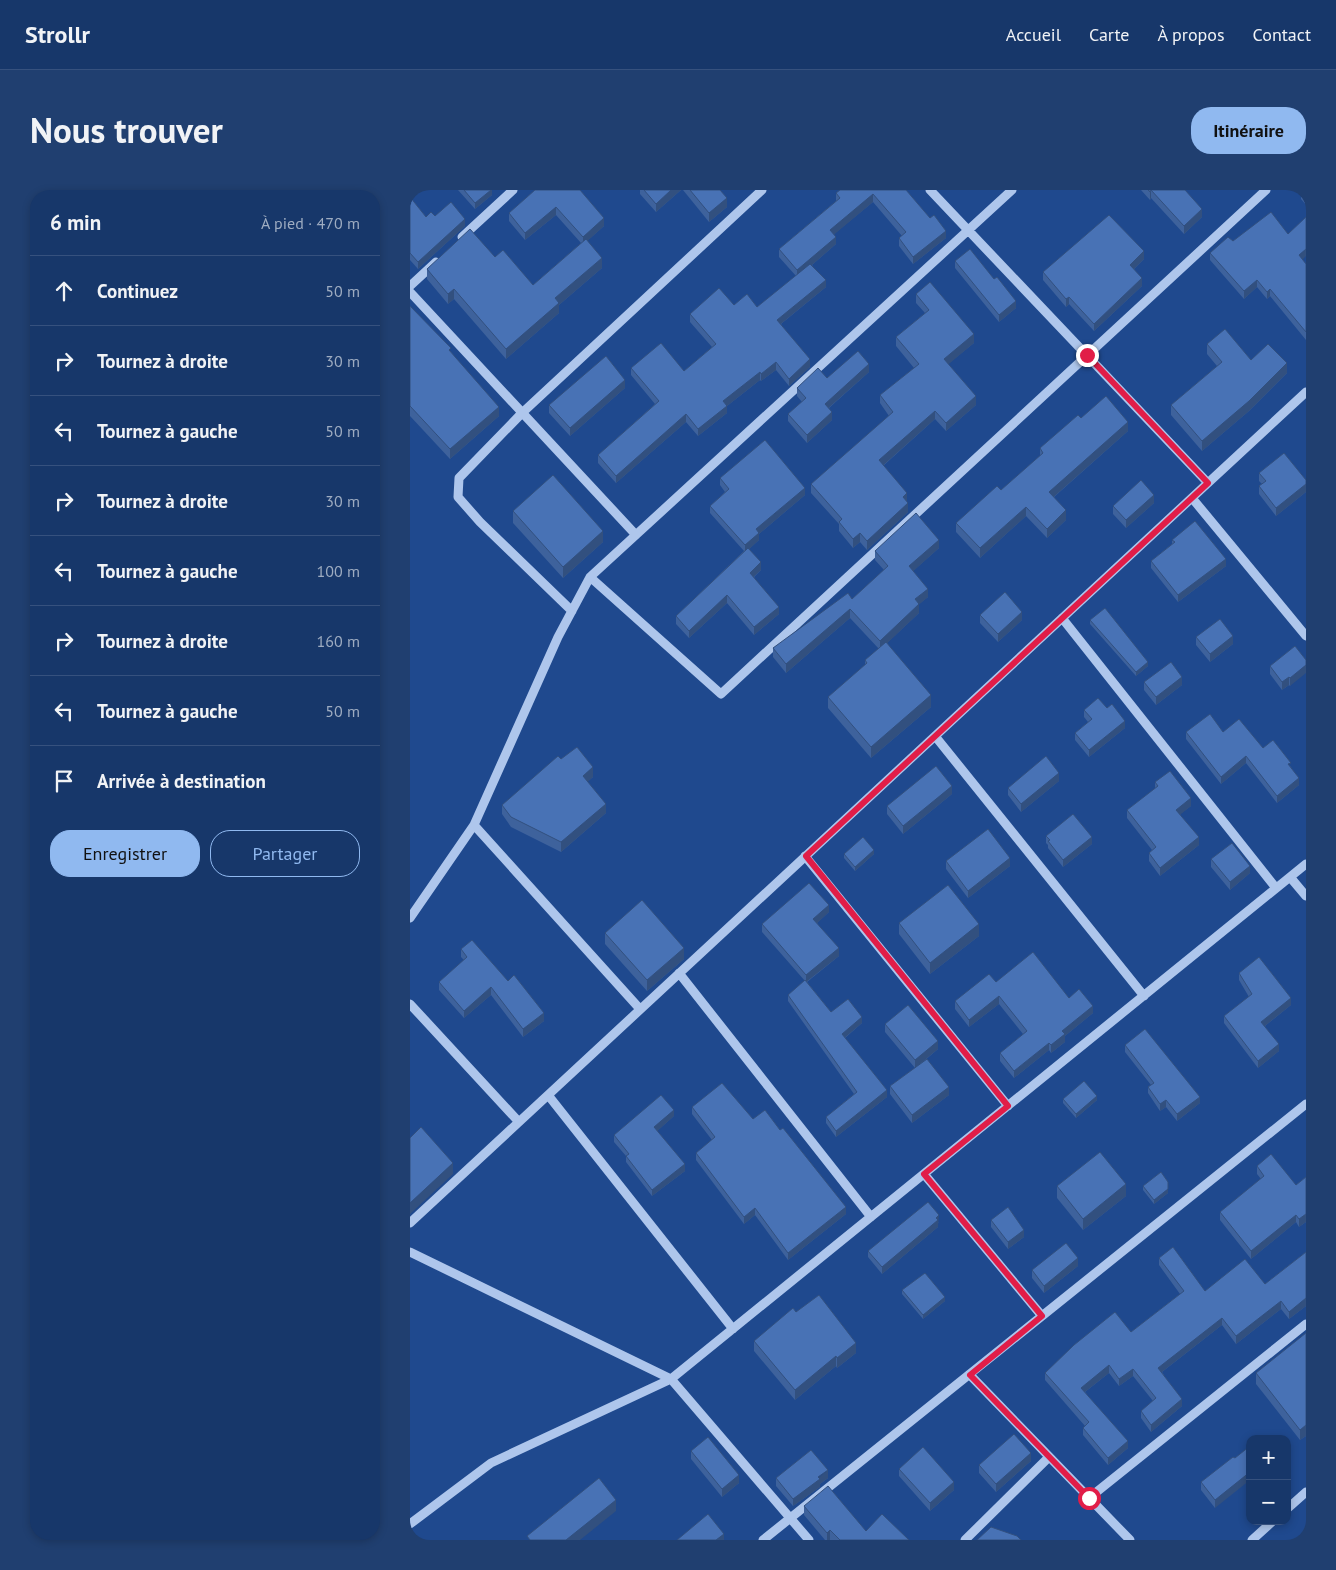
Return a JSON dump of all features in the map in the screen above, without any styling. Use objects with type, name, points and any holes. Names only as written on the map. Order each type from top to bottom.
[{"type":"street","points":[[458,241],[513,190]]},
{"type":"street","points":[[572,611],[480,522],[458,497],[459,478],[522,413],[762,190]]},
{"type":"street","points":[[930,190],[1208,483]]},
{"type":"street","points":[[410,918],[474,825],[558,637],[590,577],[1012,190]]},
{"type":"street","points":[[590,577],[721,694],[1266,190]]},
{"type":"street","points":[[410,286],[444,254]]},
{"type":"street","points":[[410,292],[636,535]]},
{"type":"street","points":[[410,1223],[1306,392]]},
{"type":"street","points":[[1192,498],[1306,636]]},
{"type":"street","points":[[1062,618],[1276,888]]},
{"type":"street","points":[[935,736],[1144,996]]},
{"type":"street","points":[[474,825],[640,1009]]},
{"type":"street","points":[[806,856],[1008,1106]]},
{"type":"street","points":[[410,1524],[491,1463],[671,1379],[1306,864]]},
{"type":"street","points":[[1290,877],[1306,896]]},
{"type":"street","points":[[679,973],[871,1217]]},
{"type":"street","points":[[410,1004],[519,1122]]},
{"type":"street","points":[[548,1095],[733,1329]]},
{"type":"street","points":[[763,1540],[1306,1104]]},
{"type":"street","points":[[924,1174],[1042,1316]]},
{"type":"street","points":[[410,1252],[671,1379],[809,1540]]},
{"type":"street","points":[[1089,1498],[1306,1324]]},
{"type":"street","points":[[970,1375],[1130,1540]]},
{"type":"street","points":[[965,1540],[1049,1457]]},
{"type":"street","points":[[1291,1505],[1306,1492]]},
{"type":"street","points":[[1252,1540],[1269,1525]]},
{"type":"building","points":[[464,190],[491,190],[475,203]]},
{"type":"building","points":[[535,190],[580,190],[604,218],[583,237],[556,207],[525,233],[509,213]]},
{"type":"building","points":[[644,190],[671,190],[656,204]]},
{"type":"building","points":[[690,190],[720,190],[727,198],[709,213]]},
{"type":"building","points":[[840,190],[906,190],[930,218],[934,215],[946,231],[913,257],[899,238],[906,232],[873,194],[830,230],[836,237],[797,270],[779,249],[840,198],[836,193]]},
{"type":"building","points":[[1151,190],[1185,190],[1202,209],[1184,226]]},
{"type":"building","points":[[1306,190],[1306,198],[1301,192]]},
{"type":"building","points":[[410,197],[426,217],[431,212],[435,216],[451,202],[465,219],[418,262],[410,253]]},
{"type":"building","points":[[1271,212],[1288,234],[1306,217],[1306,249],[1299,255],[1306,264],[1306,332],[1270,289],[1267,292],[1257,280],[1244,291],[1210,253],[1228,237],[1233,241]]},
{"type":"building","points":[[1109,215],[1144,251],[1130,265],[1142,278],[1094,324],[1069,297],[1066,299],[1043,272]]},
{"type":"building","points":[[470,229],[495,257],[503,250],[533,285],[586,239],[602,258],[555,298],[559,303],[506,349],[454,289],[448,294],[427,269]]},
{"type":"building","points":[[970,249],[994,279],[997,277],[1016,301],[999,315],[955,261]]},
{"type":"building","points":[[810,264],[826,280],[777,320],[810,359],[789,379],[776,362],[761,374],[760,372],[723,401],[727,406],[698,429],[686,414],[616,476],[598,455],[659,401],[631,368],[661,343],[684,371],[716,344],[690,314],[719,288],[734,305],[747,294],[757,307]]},
{"type":"building","points":[[930,282],[974,334],[944,359],[976,396],[946,423],[935,411],[879,460],[907,493],[903,497],[908,503],[867,541],[860,533],[853,539],[839,522],[842,519],[811,484],[893,412],[880,395],[919,364],[896,337],[929,310],[916,294]]},
{"type":"building","points":[[410,306],[451,348],[449,350],[499,407],[450,449],[410,406]]},
{"type":"building","points":[[1225,329],[1251,360],[1268,344],[1287,363],[1249,401],[1202,441],[1171,405],[1222,362],[1207,344]]},
{"type":"building","points":[[858,351],[869,364],[825,404],[832,412],[807,435],[788,414],[806,398],[797,388],[818,368],[827,378]]},
{"type":"building","points":[[606,356],[625,380],[570,428],[549,405]]},
{"type":"building","points":[[1106,396],[1128,422],[1049,492],[1066,510],[1047,529],[1026,507],[980,548],[956,523],[997,486],[1001,490],[1043,453],[1040,448],[1078,415],[1081,418]]},
{"type":"building","points":[[765,440],[805,488],[756,529],[759,533],[745,545],[710,506],[729,489],[720,478]]},
{"type":"building","points":[[1284,453],[1306,480],[1306,484],[1276,508],[1259,486],[1266,481],[1259,473]]},
{"type":"building","points":[[553,475],[603,531],[563,567],[513,511]]},
{"type":"building","points":[[1141,480],[1154,495],[1126,520],[1113,506]]},
{"type":"building","points":[[916,513],[939,540],[909,566],[928,589],[915,599],[919,604],[880,641],[850,609],[786,664],[773,648],[848,593],[852,599],[888,566],[875,551]]},
{"type":"building","points":[[1195,521],[1226,559],[1178,595],[1151,561],[1175,542],[1172,540]]},
{"type":"building","points":[[748,548],[761,562],[750,573],[779,607],[754,627],[727,595],[689,631],[676,616]]},
{"type":"building","points":[[1005,592],[1022,612],[998,634],[980,615]]},
{"type":"building","points":[[1105,608],[1148,662],[1136,672],[1090,620]]},
{"type":"building","points":[[1220,619],[1233,636],[1210,654],[1196,637]]},
{"type":"building","points":[[886,642],[931,695],[871,747],[828,697],[867,663],[865,660]]},
{"type":"building","points":[[1295,646],[1306,660],[1306,665],[1282,682],[1270,666]]},
{"type":"building","points":[[1171,662],[1182,677],[1156,697],[1144,682]]},
{"type":"building","points":[[1098,698],[1107,708],[1112,704],[1125,721],[1089,750],[1075,733],[1092,719],[1084,710]]},
{"type":"building","points":[[1210,714],[1223,732],[1239,719],[1263,748],[1273,740],[1291,763],[1288,764],[1299,778],[1277,796],[1246,756],[1221,777],[1186,732]]},
{"type":"building","points":[[577,747],[593,767],[583,776],[606,804],[561,842],[511,817],[502,805],[558,756],[561,759]]},
{"type":"building","points":[[1046,756],[1059,773],[1021,804],[1008,788]]},
{"type":"building","points":[[936,766],[952,786],[903,826],[887,806]]},
{"type":"building","points":[[1170,771],[1191,798],[1176,810],[1199,837],[1160,868],[1149,853],[1156,847],[1127,810],[1158,786],[1155,782]]},
{"type":"building","points":[[1073,814],[1092,837],[1063,860],[1046,836]]},
{"type":"building","points":[[988,829],[1010,858],[968,891],[946,861]]},
{"type":"building","points":[[863,837],[874,850],[855,867],[844,854]]},
{"type":"building","points":[[1232,843],[1250,866],[1230,882],[1211,859]]},
{"type":"building","points":[[809,883],[829,905],[813,919],[839,948],[806,975],[762,924]]},
{"type":"building","points":[[948,885],[979,924],[930,963],[899,923]]},
{"type":"building","points":[[642,900],[684,948],[647,980],[605,933]]},
{"type":"building","points":[[472,940],[508,981],[514,975],[544,1013],[523,1029],[491,987],[464,1011],[439,982],[467,957],[461,949]]},
{"type":"building","points":[[1033,952],[1069,998],[1079,989],[1093,1006],[1062,1031],[1065,1034],[1051,1045],[1049,1043],[1014,1071],[1000,1053],[1027,1031],[999,996],[969,1020],[955,1001],[989,974],[996,982]]},
{"type":"building","points":[[1259,957],[1291,998],[1261,1022],[1279,1044],[1258,1061],[1224,1016],[1252,994],[1239,973]]},
{"type":"building","points":[[805,980],[831,1012],[848,999],[862,1017],[842,1034],[887,1090],[836,1131],[826,1117],[857,1092],[788,995]]},
{"type":"building","points":[[908,1005],[938,1041],[915,1060],[885,1024]]},
{"type":"building","points":[[1145,1029],[1200,1097],[1177,1114],[1166,1100],[1160,1104],[1148,1087],[1154,1083],[1125,1045]]},
{"type":"building","points":[[927,1059],[949,1087],[912,1115],[890,1086]]},
{"type":"building","points":[[1084,1081],[1097,1096],[1076,1114],[1063,1099]]},
{"type":"building","points":[[722,1083],[753,1119],[765,1110],[780,1130],[783,1128],[846,1207],[788,1253],[755,1208],[744,1217],[696,1153],[715,1137],[692,1107]]},
{"type":"building","points":[[661,1095],[674,1110],[654,1127],[685,1164],[652,1190],[626,1156],[629,1154],[614,1135]]},
{"type":"building","points":[[421,1127],[453,1163],[410,1203],[410,1138]]},
{"type":"building","points":[[1100,1152],[1126,1184],[1083,1219],[1057,1186]]},
{"type":"building","points":[[1271,1154],[1296,1185],[1306,1177],[1306,1214],[1299,1219],[1296,1215],[1251,1251],[1220,1212],[1264,1176],[1257,1166]]},
{"type":"building","points":[[1161,1172],[1168,1182],[1168,1189],[1154,1200],[1143,1186]]},
{"type":"building","points":[[928,1202],[939,1215],[936,1218],[938,1220],[882,1267],[868,1251]]},
{"type":"building","points":[[1008,1207],[1024,1230],[1008,1242],[991,1220]]},
{"type":"building","points":[[1066,1243],[1078,1258],[1044,1286],[1032,1270]]},
{"type":"building","points":[[1173,1247],[1205,1291],[1245,1259],[1265,1284],[1306,1252],[1306,1298],[1289,1312],[1281,1301],[1236,1336],[1222,1318],[1158,1368],[1182,1399],[1151,1425],[1141,1411],[1156,1398],[1133,1369],[1119,1379],[1109,1365],[1081,1388],[1128,1441],[1108,1458],[1083,1428],[1089,1422],[1045,1373],[1074,1345],[1115,1312],[1131,1332],[1184,1291],[1159,1258]]},
{"type":"building","points":[[925,1273],[945,1297],[923,1315],[902,1290]]},
{"type":"building","points":[[819,1295],[856,1343],[837,1358],[836,1356],[795,1390],[754,1341],[793,1308],[796,1312]]},
{"type":"building","points":[[1306,1333],[1306,1425],[1300,1430],[1256,1373]]},
{"type":"building","points":[[1014,1434],[1031,1453],[996,1484],[979,1465]]},
{"type":"building","points":[[708,1437],[739,1475],[722,1489],[691,1451]]},
{"type":"building","points":[[923,1447],[954,1482],[930,1503],[899,1469]]},
{"type":"building","points":[[1246,1449],[1246,1475],[1215,1500],[1201,1482],[1233,1457],[1235,1458]]},
{"type":"building","points":[[811,1450],[828,1470],[818,1477],[820,1479],[793,1499],[776,1478]]},
{"type":"building","points":[[599,1478],[616,1500],[566,1540],[530,1540],[527,1536]]},
{"type":"building","points":[[828,1486],[866,1531],[882,1514],[909,1540],[840,1540],[830,1530],[827,1533],[804,1506]]},
{"type":"building","points":[[708,1514],[724,1534],[716,1540],[677,1540]]},
{"type":"building","points":[[991,1527],[1017,1536],[1021,1540],[977,1540]]},
{"type":"route","points":[[1087,355],[1208,483],[806,856],[1008,1106],[924,1174],[1042,1316],[970,1375],[1089,1498]]}]
